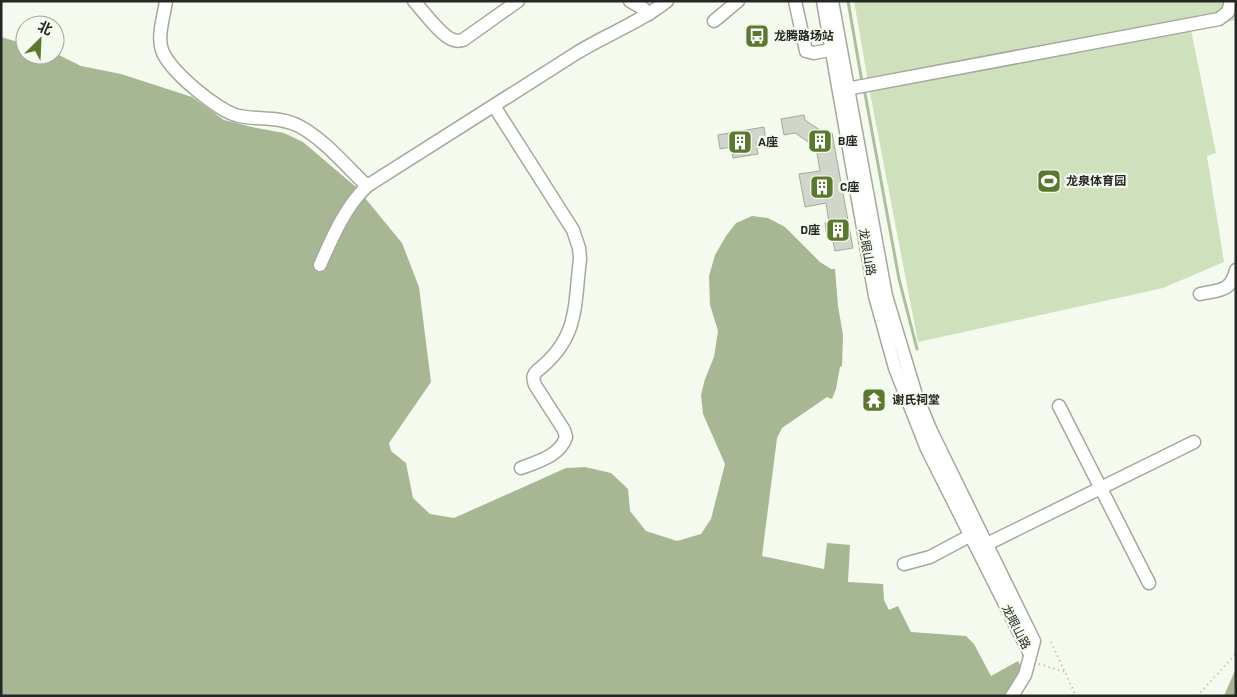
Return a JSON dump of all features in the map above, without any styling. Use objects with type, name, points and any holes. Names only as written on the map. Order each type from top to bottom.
[{"type":"street","points":[[166,1],[161,38],[162,50],[168,62],[177,72],[224,111],[237,116],[284,120],[311,133],[367,186]]},
{"type":"street","points":[[414,1],[444,34],[456,41],[463,40],[518,1]]},
{"type":"street","points":[[630,1],[649,14]]},
{"type":"street","points":[[320,265],[337,229],[356,198],[367,186],[591,44],[649,14],[667,1]]},
{"type":"street","points":[[714,21],[738,1]]},
{"type":"street","points":[[795,1],[806,51],[814,53],[836,48]]},
{"type":"street","name":"龙眼山路","points":[[823,1],[836,48],[854,88],[886,296],[895,329],[920,404],[975,533],[1034,641],[1029,657]]},
{"type":"street","name":"龙眼山路","points":[[832,1],[836,48]]},
{"type":"street","points":[[854,88],[1219,19],[1228,12],[1231,1]]},
{"type":"street","points":[[494,106],[573,230],[579,248],[580,259],[570,331],[559,350],[537,371],[533,379],[564,430],[566,437],[560,448],[552,454],[520,468]]},
{"type":"street","points":[[1200,294],[1230,286],[1236,270]]},
{"type":"street","points":[[1059,406],[1149,583]]},
{"type":"street","points":[[982,547],[1194,442]]},
{"type":"street","points":[[904,564],[930,557],[975,533]]},
{"type":"street","points":[[1012,696],[1025,675],[1029,657]]},
{"type":"path","points":[[1051,642],[1076,696]]},
{"type":"path","points":[[1197,696],[1236,654]]},
{"type":"path","points":[[1029,657],[1065,672]]},
{"type":"green space","name":"龙泉体育园","points":[[854,1],[1236,1],[1236,20],[1191,30],[1216,153],[1207,156],[1224,262],[1163,288],[918,342]]},
{"type":"green space","points":[[1,37],[15,41],[15,65],[65,65],[65,58],[81,66],[121,74],[192,97],[224,120],[284,133],[303,142],[356,187],[402,243],[419,287],[431,382],[389,443],[391,451],[406,463],[413,498],[430,514],[454,518],[566,468],[585,467],[611,473],[628,489],[630,511],[646,531],[677,541],[701,534],[711,519],[725,464],[703,414],[701,395],[714,357],[718,331],[710,305],[709,276],[715,255],[736,223],[752,216],[768,218],[785,227],[820,262],[831,269],[835,269],[843,335],[842,366],[840,367],[832,399],[827,397],[782,428],[777,438],[762,556],[824,569],[827,543],[850,545],[848,582],[883,584],[884,600],[889,610],[898,606],[911,632],[966,636],[974,644],[991,676],[1018,661],[1022,669],[1009,696],[1,696]]},
{"type":"green space","points":[[1236,668],[1236,696],[1224,696]]},
{"type":"building","points":[[804,115],[805,120],[826,134],[832,133],[853,248],[835,251],[832,236],[827,237],[825,223],[829,222],[826,203],[805,207],[799,174],[820,171],[816,147],[795,133],[784,135],[781,119]]},
{"type":"building","name":"A座","points":[[764,127],[766,141],[756,143],[758,154],[733,158],[731,147],[720,149],[718,135]]},
{"type":"building","name":"谢氏祠堂","points":[[876,389],[883,407],[873,411],[865,394]]},
{"type":"waterway","points":[[848,1],[862,82]]},
{"type":"waterway","points":[[864,88],[899,279],[917,349]]},
{"type":"place","name":"龙腾路场站","points":[[757,36]]},
{"type":"place","name":"B座","points":[[820,141]]},
{"type":"place","name":"A座","points":[[740,142]]},
{"type":"place","name":"龙泉体育园","points":[[1049,181]]},
{"type":"place","name":"C座","points":[[822,187]]},
{"type":"place","name":"D座","points":[[838,230]]},
{"type":"place","name":"谢氏祠堂","points":[[874,400]]}]
